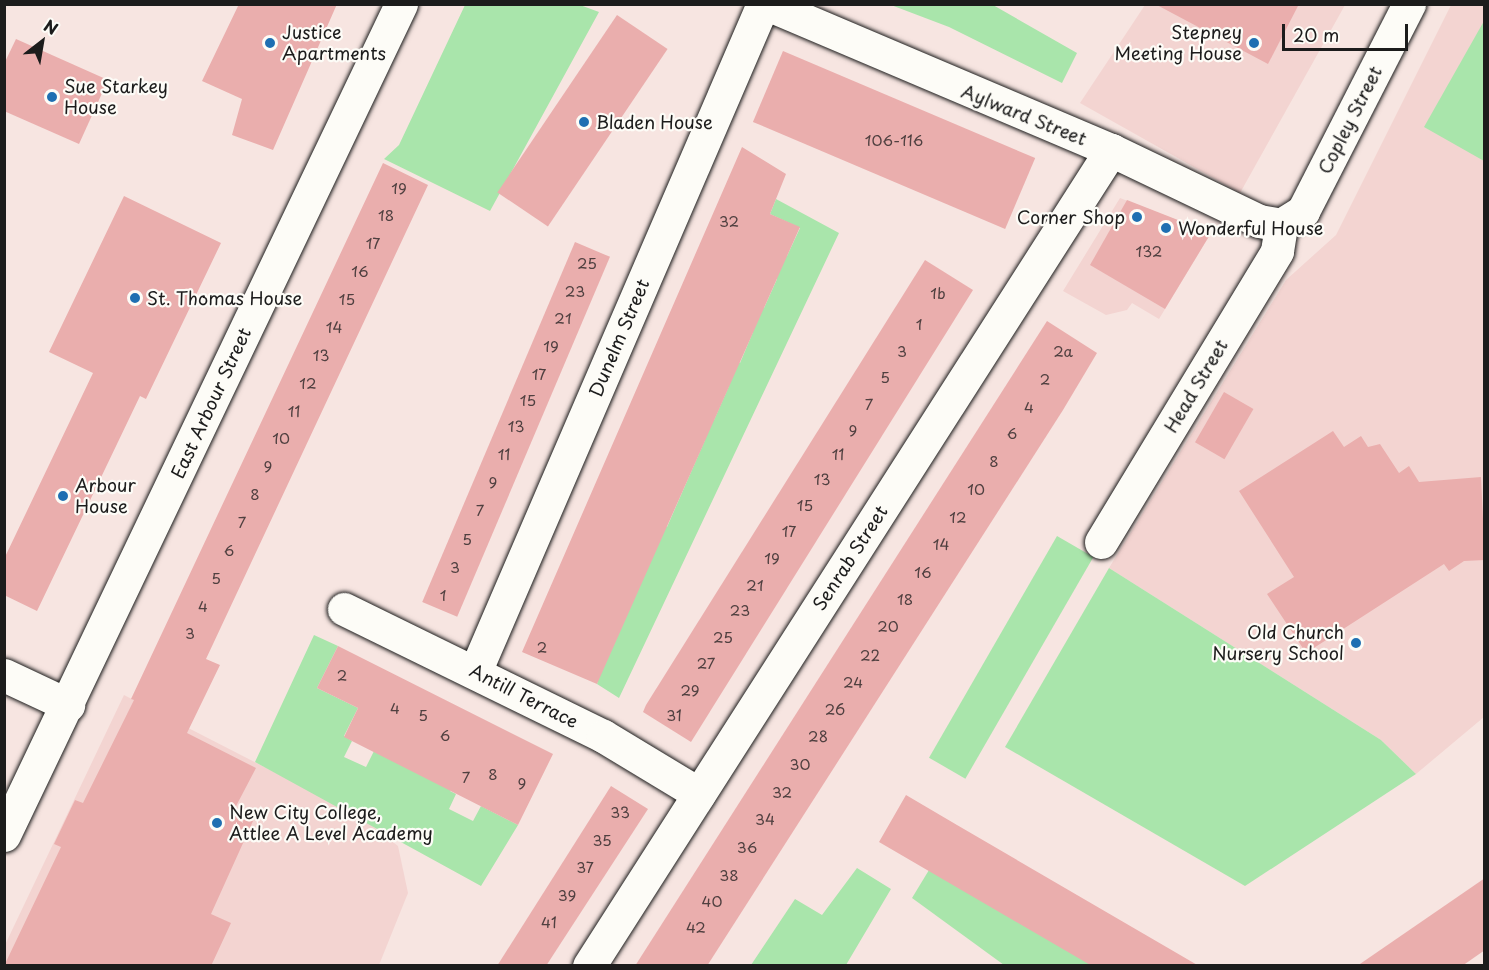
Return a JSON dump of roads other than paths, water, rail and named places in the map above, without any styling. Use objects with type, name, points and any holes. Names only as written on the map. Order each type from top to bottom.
[{"type":"street","name":"East Arbour Street","points":[[4,836],[401,4]]},
{"type":"street","name":"Aylward Street","points":[[765,4],[1111,150],[1259,220],[1281,225]]},
{"type":"street","name":"Dunelm Street","points":[[476,672],[765,4]]},
{"type":"street","name":"Copley Street","points":[[1281,225],[1303,211],[1409,4]]},
{"type":"street","name":"Senrab Street","points":[[589,966],[1111,150]]},
{"type":"street","name":"Head Street","points":[[1101,542],[1277,251],[1281,225]]},
{"type":"street","name":"Antill Terrace","points":[[344,609],[603,736],[699,794]]},
{"type":"street","points":[[4,675],[68,705]]},
{"type":"place","name":"Justice Apartments","points":[[270,43]]},
{"type":"place","name":"Stepney Meeting House","points":[[1254,43]]},
{"type":"place","name":"Sue Starkey House","points":[[52,97]]},
{"type":"place","name":"Bladen House","points":[[584,122]]},
{"type":"place","name":"Corner Shop","points":[[1137,217]]},
{"type":"place","name":"Wonderful House","points":[[1166,228]]},
{"type":"place","name":"St. Thomas House","points":[[135,298]]},
{"type":"place","name":"Arbour House","points":[[63,496]]},
{"type":"place","name":"Old Church Nursery School","points":[[1356,643]]},
{"type":"place","name":"New City College, Attlee A Level Academy","points":[[217,823]]}]
